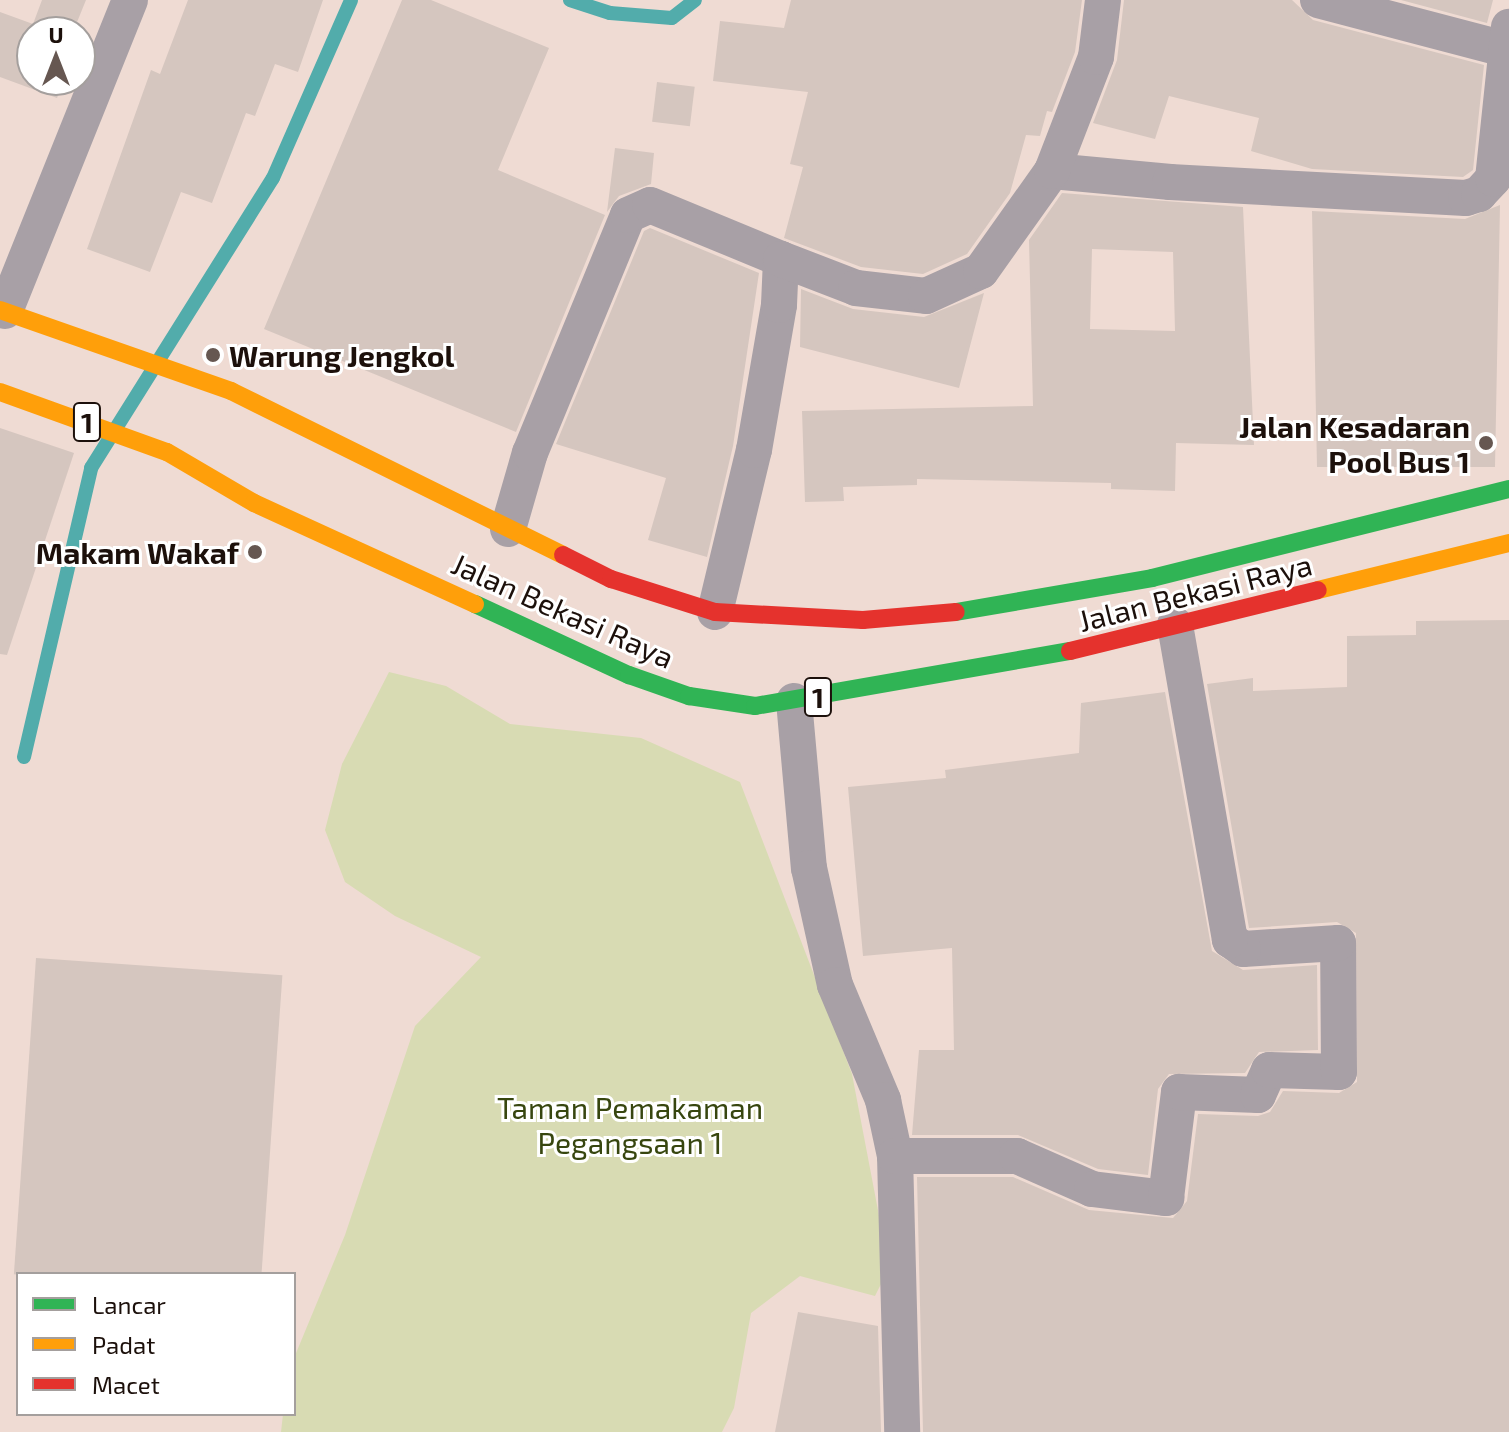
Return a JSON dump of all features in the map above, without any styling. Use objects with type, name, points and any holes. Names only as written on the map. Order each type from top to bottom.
[{"type":"highway","name":"Jalan Bekasi Raya","points":[[2,311],[183,371],[611,579],[715,612],[863,620],[938,615],[1152,578],[1509,489]]},
{"type":"highway","name":"Jalan Bekasi Raya","points":[[3,392],[167,452],[254,503],[629,675],[689,696],[755,706],[1048,656],[1509,543]]},
{"type":"street","points":[[2,311],[130,0]]},
{"type":"street","points":[[508,529],[530,453],[628,215],[650,205],[856,288],[926,296],[981,271],[1052,171],[1096,57],[1103,0]]},
{"type":"street","points":[[1052,171],[1466,198],[1479,194],[1493,179],[1508,42],[1318,0]]},
{"type":"street","points":[[715,612],[754,450],[779,305],[781,259]]},
{"type":"street","points":[[895,1156],[1017,1156],[1092,1189],[1166,1198],[1179,1092],[1258,1095],[1269,1070],[1339,1072],[1338,943],[1243,949],[1230,940],[1175,625]]},
{"type":"street","points":[[794,701],[809,868],[835,985],[883,1100],[895,1156],[902,1432]]},
{"type":"green space","name":"Taman Pemakaman Pegangsaan 1","points":[[389,672],[446,686],[510,724],[641,738],[740,782],[852,1074],[889,1268],[875,1296],[800,1276],[751,1313],[734,1408],[722,1432],[281,1432],[283,1416],[296,1416],[296,1353],[345,1235],[415,1026],[481,957],[395,916],[345,882],[325,830],[342,764]]},
{"type":"building","points":[[42,0],[86,0],[80,16],[36,16]]},
{"type":"building","points":[[188,0],[323,0],[298,72],[275,64],[255,116],[246,113],[212,203],[181,192],[150,272],[87,249],[151,70],[160,74]]},
{"type":"building","points":[[402,0],[431,0],[549,48],[498,170],[605,215],[516,432],[264,329]]},
{"type":"building","points":[[791,0],[1082,0],[1075,52],[1052,112],[1047,111],[1040,136],[1026,135],[1010,193],[967,254],[923,274],[861,267],[784,238],[803,167],[790,164],[808,92],[713,81],[720,21],[784,28]]},
{"type":"building","points":[[1124,0],[1292,0],[1313,20],[1484,65],[1473,170],[1463,177],[1312,169],[1251,151],[1259,118],[1169,96],[1155,139],[1093,123],[1117,60]]},
{"type":"building","points":[[1401,0],[1493,0],[1487,23]]},
{"type":"building","points":[[0,12],[16,18],[16,83],[0,77]]},
{"type":"building","points":[[657,82],[695,87],[690,126],[652,122]]},
{"type":"building","points":[[615,148],[654,153],[651,184],[619,196],[607,212]]},
{"type":"building","points":[[1062,193],[1243,207],[1254,445],[1176,443],[1175,491],[1111,489],[1111,483],[917,479],[917,485],[843,487],[844,501],[805,502],[802,411],[1033,406],[1029,240]],"holes":[[[1092,249],[1173,252],[1175,331],[1090,329]]]},
{"type":"building","points":[[1500,205],[1495,467],[1317,467],[1312,211],[1465,219]]},
{"type":"building","points":[[650,228],[759,273],[733,446],[707,557],[648,540],[666,478],[556,444],[644,231]]},
{"type":"building","points":[[801,289],[853,309],[924,317],[984,293],[959,388],[800,347]]},
{"type":"building","points":[[0,428],[74,453],[7,655],[0,654]]},
{"type":"building","points":[[1509,620],[1509,1432],[923,1432],[917,1177],[1013,1177],[1089,1210],[1173,1218],[1187,1201],[1198,1114],[1258,1116],[1270,1112],[1283,1091],[1339,1093],[1357,1082],[1356,933],[1337,922],[1249,928],[1207,684],[1253,678],[1253,691],[1347,687],[1347,636],[1416,635],[1416,621]]},
{"type":"building","points":[[1165,692],[1212,951],[1243,970],[1317,965],[1318,1050],[1259,1052],[1245,1073],[1169,1074],[1158,1089],[1148,1175],[1098,1169],[1018,1135],[912,1135],[919,1050],[954,1050],[952,948],[863,956],[848,787],[946,778],[945,770],[1079,753],[1081,703]]},
{"type":"building","points":[[36,958],[282,975],[262,1272],[14,1274]]},
{"type":"building","points":[[798,1312],[878,1326],[881,1432],[775,1432]]},
{"type":"waterway","points":[[24,757],[91,468],[273,178],[351,0]]},
{"type":"waterway","points":[[570,0],[610,13],[672,18],[695,0]]},
{"type":"traffic: fast","points":[[956,612],[1152,578],[1509,489]]},
{"type":"traffic: fast","points":[[475,604],[629,675],[689,696],[755,706],[1070,651]]},
{"type":"traffic: slow","points":[[0,310],[231,391],[563,555]]},
{"type":"traffic: slow","points":[[0,392],[167,452],[254,503],[475,604]]},
{"type":"traffic: slow","points":[[1318,590],[1509,543]]},
{"type":"traffic: jam","points":[[563,555],[611,579],[715,612],[863,620],[956,612]]},
{"type":"traffic: jam","points":[[1070,651],[1318,590]]},
{"type":"place","name":"Warung Jengkol","points":[[213,355]]},
{"type":"place","name":"Jalan Kesadaran Pool Bus 1","points":[[1486,443]]},
{"type":"place","name":"Makam Wakaf","points":[[255,552]]}]
